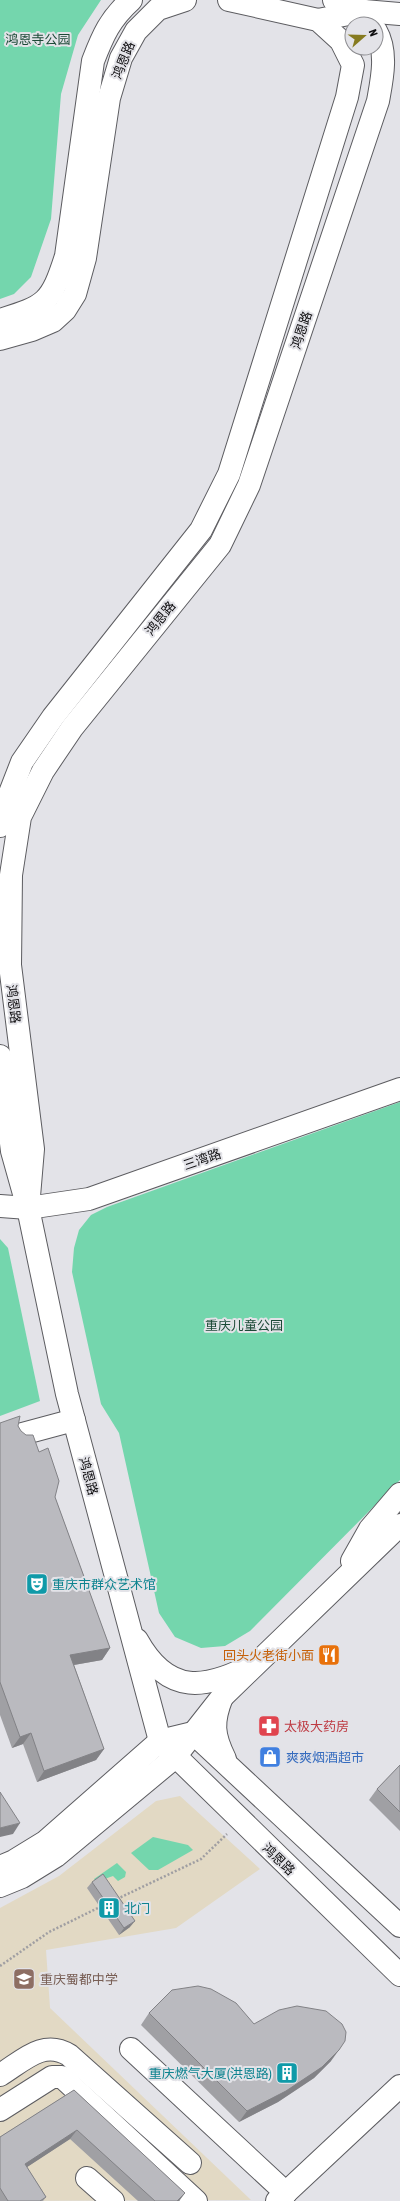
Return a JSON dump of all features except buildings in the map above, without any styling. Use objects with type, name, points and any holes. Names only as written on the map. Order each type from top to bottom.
[{"type":"main road","name":"鸿恩路","points":[[0,320],[26,312],[43,304],[57,283],[66,256],[93,61],[103,34],[116,13],[131,0]]},
{"type":"main road","name":"鸿恩路","points":[[0,339],[32,330],[53,321],[65,310],[75,294],[86,258],[109,98],[121,58],[136,31],[158,9],[185,0]]},
{"type":"main road","name":"鸿恩路","points":[[0,826],[3,811],[22,762],[53,717],[201,530],[229,474],[347,97],[353,66],[341,41],[318,20],[229,0]]},
{"type":"main road","points":[[334,0],[364,16]]},
{"type":"main road","points":[[384,16],[400,14]]},
{"type":"main road","points":[[318,20],[344,19]]},
{"type":"main road","name":"鸿恩路","points":[[28,1208],[33,1149],[10,965],[11,874],[20,817],[44,771],[72,728],[220,545],[249,486],[378,101],[384,67],[382,56]]},
{"type":"main road","name":"鸿恩路","points":[[0,1056],[12,1151],[28,1208],[67,1394],[126,1621],[160,1741],[174,1758],[400,1975]]},
{"type":"main road","name":"三湾路","points":[[0,1206],[28,1208],[89,1199],[400,1089]]},
{"type":"main road","points":[[22,1434],[74,1420]]},
{"type":"main road","points":[[342,1580],[370,1529],[400,1494]]},
{"type":"main road","points":[[0,1886],[22,1877],[56,1856],[174,1758],[222,1697],[400,1525]]},
{"type":"main road","points":[[126,1621],[144,1653],[162,1672],[180,1681],[200,1684],[216,1681],[233,1675],[256,1663]]},
{"type":"main road","points":[[222,1697],[216,1714],[214,1730],[218,1745],[229,1766]]},
{"type":"main road","points":[[0,1867],[14,1861],[45,1842],[160,1741],[193,1733]]},
{"type":"main road","points":[[193,1733],[400,1926]]},
{"type":"main road","points":[[0,2075],[37,2052],[54,2048],[61,2050],[69,2055],[190,2163]]},
{"type":"main road","points":[[131,2049],[282,2197],[400,2086]]},
{"type":"main road","points":[[0,2110],[52,2077],[62,2077],[196,2201]]},
{"type":"main road","points":[[87,2178],[113,2201]]},
{"type":"path","points":[[114,1900],[201,1859],[240,1821]]},
{"type":"path","points":[[0,1966],[49,1932],[107,1903]]},
{"type":"shaded area","name":"重庆蜀都中学","points":[[180,1796],[260,1869],[176,1928],[46,1950],[50,2008],[251,2200],[0,2201],[0,1908],[59,1876],[156,1801]]},
{"type":"green space","name":"鸿恩寺公园","points":[[0,0],[101,0],[78,35],[61,94],[51,219],[31,277],[14,294],[0,299]]},
{"type":"green space","name":"重庆儿童公园","points":[[400,1102],[400,1480],[250,1631],[225,1646],[201,1648],[175,1637],[159,1613],[119,1433],[101,1404],[72,1272],[74,1248],[79,1230],[91,1215],[107,1207]]},
{"type":"green space","points":[[0,1239],[8,1248],[40,1401],[0,1416]]},
{"type":"green space","points":[[153,1837],[188,1845],[193,1850],[158,1870],[149,1870],[131,1853]]},
{"type":"green space","points":[[117,1863],[126,1872],[125,1877],[118,1881],[113,1876],[96,1882],[94,1879]]},
{"type":"place","name":"重庆市群众艺术馆","points":[[37,1584]]},
{"type":"place","name":"回头火老街小面","points":[[329,1655]]},
{"type":"place","name":"太极大药房","points":[[269,1726]]},
{"type":"place","name":"爽爽烟酒超市","points":[[270,1757]]},
{"type":"place","name":"北门","points":[[109,1908]]},
{"type":"place","name":"重庆蜀都中学","points":[[24,1979]]},
{"type":"place","name":"重庆燃气大厦(洪恩路)","points":[[287,2073]]}]
